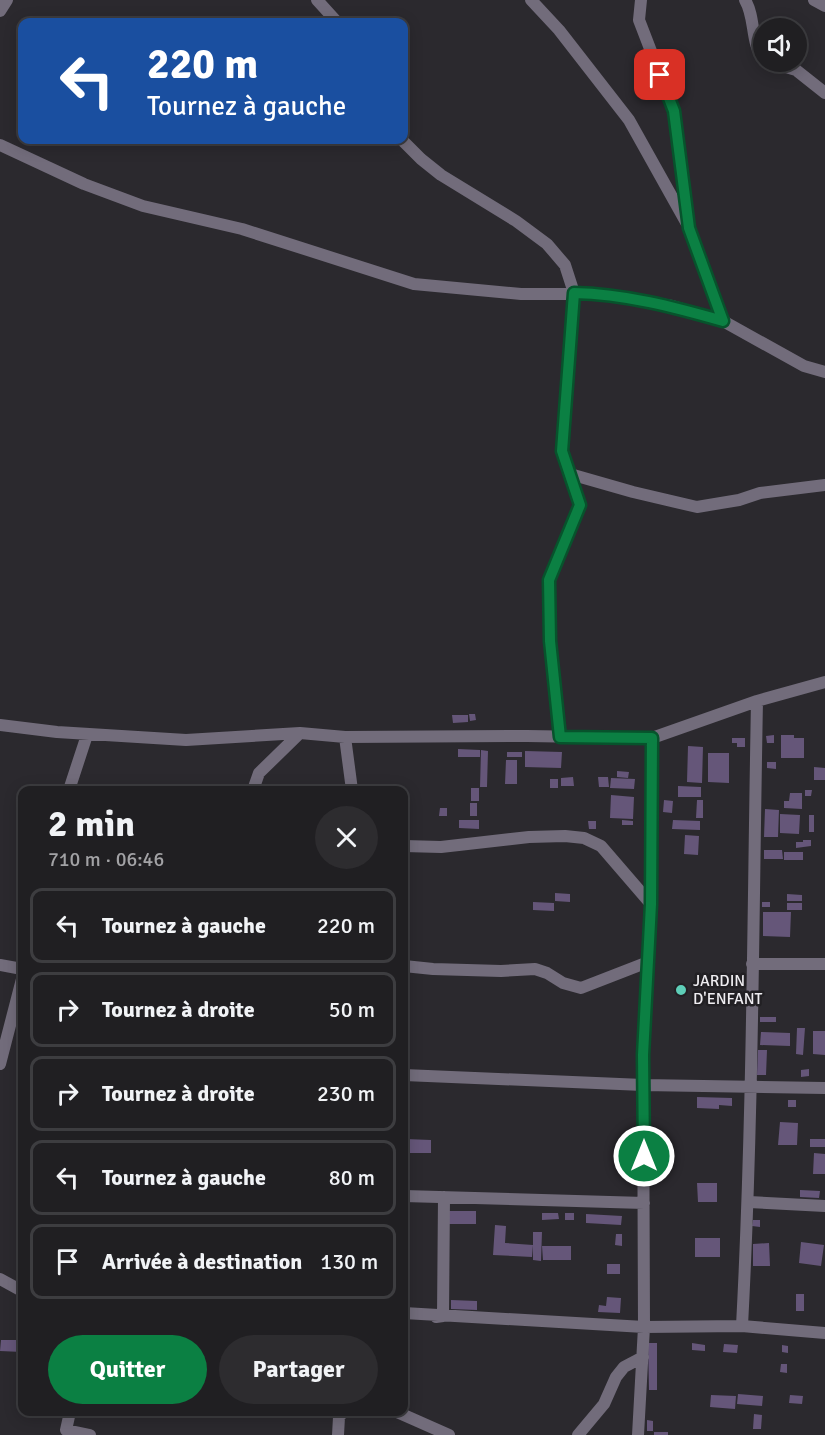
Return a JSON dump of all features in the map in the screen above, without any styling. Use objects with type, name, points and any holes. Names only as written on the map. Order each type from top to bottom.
[{"type":"street","points":[[0,11],[7,0]]},
{"type":"street","points":[[317,0],[333,18]]},
{"type":"street","points":[[531,0],[559,30],[629,120],[689,228],[723,321]]},
{"type":"street","points":[[641,0],[639,20],[674,111],[689,228]]},
{"type":"street","points":[[745,0],[750,9],[753,34]]},
{"type":"street","points":[[814,0],[825,6]]},
{"type":"street","points":[[799,72],[825,93]]},
{"type":"street","points":[[406,144],[441,175],[516,221],[547,244],[565,265],[574,293],[562,451],[580,505],[549,580],[550,641],[560,737]]},
{"type":"street","points":[[0,145],[43,167],[57,170],[84,184],[143,206],[242,229],[414,284],[522,294],[600,294],[672,306],[723,321],[804,366],[825,372]]},
{"type":"street","points":[[570,474],[655,498],[697,507],[739,500],[759,493],[825,485]]},
{"type":"street","points":[[0,725],[87,735],[186,740],[300,733],[345,737],[652,738],[757,701],[825,682]]},
{"type":"street","points":[[742,1326],[749,1202],[752,1086],[757,701]]},
{"type":"street","points":[[254,786],[259,773],[300,733]]},
{"type":"street","points":[[70,786],[87,735]]},
{"type":"street","points":[[345,737],[351,786]]},
{"type":"street","points":[[638,1435],[644,1327],[643,1085],[651,904],[652,738]]},
{"type":"street","points":[[408,846],[441,847],[529,837],[584,838],[601,846],[651,904]]},
{"type":"street","points":[[408,966],[501,971],[535,969],[563,983],[581,988],[648,962]]},
{"type":"street","points":[[752,964],[825,964]]},
{"type":"street","points":[[0,965],[18,968]]},
{"type":"street","points":[[0,1064],[3,1038],[18,991]]},
{"type":"street","points":[[408,1075],[643,1085],[825,1088]]},
{"type":"street","points":[[408,1196],[644,1203]]},
{"type":"street","points":[[443,1316],[444,1197]]},
{"type":"street","points":[[749,1202],[825,1206]]},
{"type":"street","points":[[0,1279],[18,1288]]},
{"type":"street","points":[[408,1313],[644,1327],[742,1326],[825,1333]]},
{"type":"street","points":[[408,1322],[443,1316]]},
{"type":"street","points":[[578,1435],[604,1404],[616,1377],[624,1367],[643,1357]]},
{"type":"street","points":[[69,1416],[65,1432],[90,1435]]},
{"type":"street","points":[[338,1435],[340,1416]]},
{"type":"street","points":[[404,1416],[448,1435]]},
{"type":"building","points":[[469,714],[475,714],[476,720],[470,721]]},
{"type":"building","points":[[452,715],[468,715],[468,722],[453,723]]},
{"type":"building","points":[[774,735],[774,743],[767,743],[766,736]]},
{"type":"building","points":[[781,735],[804,738],[804,758],[781,758]]},
{"type":"building","points":[[732,738],[745,738],[745,747],[737,747],[737,743],[732,743]]},
{"type":"building","points":[[688,746],[703,747],[702,783],[687,782]]},
{"type":"building","points":[[458,749],[480,750],[480,757],[458,757]]},
{"type":"building","points":[[481,750],[488,751],[487,787],[480,787]]},
{"type":"building","points":[[525,751],[562,752],[561,768],[525,767]]},
{"type":"building","points":[[507,752],[522,752],[522,757],[507,757]]},
{"type":"building","points":[[708,753],[729,753],[729,783],[708,782]]},
{"type":"building","points":[[506,760],[517,760],[517,784],[505,784]]},
{"type":"building","points":[[767,762],[776,762],[776,769],[767,768]]},
{"type":"building","points":[[814,767],[825,768],[825,780],[814,780]]},
{"type":"building","points":[[617,771],[629,772],[628,778],[617,777]]},
{"type":"building","points":[[573,777],[574,786],[561,786],[561,778]]},
{"type":"building","points":[[598,777],[608,777],[609,787],[599,787]]},
{"type":"building","points":[[611,778],[635,779],[634,789],[610,788]]},
{"type":"building","points":[[550,779],[558,779],[558,788],[550,788]]},
{"type":"building","points":[[678,786],[701,787],[701,797],[678,797]]},
{"type":"building","points":[[471,788],[479,788],[479,801],[471,801]]},
{"type":"building","points":[[805,790],[812,790],[811,796],[805,796]]},
{"type":"building","points":[[790,793],[802,793],[802,809],[784,808],[784,801],[789,801]]},
{"type":"building","points":[[611,795],[634,797],[633,819],[610,818]]},
{"type":"building","points":[[664,800],[673,801],[672,813],[663,812]]},
{"type":"building","points":[[697,800],[703,800],[703,818],[696,818]]},
{"type":"building","points":[[470,803],[477,803],[477,816],[470,816]]},
{"type":"building","points":[[440,808],[447,808],[447,816],[439,816]]},
{"type":"building","points":[[765,809],[779,810],[778,837],[764,837]]},
{"type":"building","points":[[780,814],[800,815],[799,834],[780,833]]},
{"type":"building","points":[[809,815],[814,815],[814,832],[809,832]]},
{"type":"building","points":[[459,820],[479,820],[479,829],[459,828]]},
{"type":"building","points":[[622,820],[633,821],[633,825],[622,825]]},
{"type":"building","points":[[673,820],[700,821],[700,830],[672,829]]},
{"type":"building","points":[[588,821],[596,821],[596,829],[589,829]]},
{"type":"building","points":[[685,835],[699,836],[698,855],[684,854]]},
{"type":"building","points":[[803,840],[811,840],[811,846],[796,848],[796,842],[803,842]]},
{"type":"building","points":[[764,850],[782,850],[783,859],[764,859]]},
{"type":"building","points":[[784,852],[803,852],[803,860],[784,860]]},
{"type":"building","points":[[555,893],[570,894],[570,902],[555,901]]},
{"type":"building","points":[[787,894],[802,895],[802,901],[787,901]]},
{"type":"building","points":[[533,902],[554,903],[554,911],[533,910]]},
{"type":"building","points":[[762,902],[770,902],[770,907],[762,907]]},
{"type":"building","points":[[787,903],[802,903],[802,910],[787,910]]},
{"type":"building","points":[[763,912],[791,912],[790,937],[763,936]]},
{"type":"building","points":[[760,1017],[776,1017],[776,1022],[760,1022]]},
{"type":"building","points":[[797,1028],[805,1028],[803,1055],[796,1054]]},
{"type":"building","points":[[813,1031],[825,1031],[825,1055],[813,1054]]},
{"type":"building","points":[[761,1032],[790,1033],[790,1046],[760,1045]]},
{"type":"building","points":[[758,1050],[767,1050],[766,1075],[757,1075]]},
{"type":"building","points":[[809,1069],[809,1076],[801,1077],[801,1070]]},
{"type":"building","points":[[697,1097],[732,1098],[732,1106],[719,1105],[719,1109],[697,1108]]},
{"type":"building","points":[[788,1100],[796,1100],[796,1107],[788,1107]]},
{"type":"building","points":[[780,1122],[798,1123],[797,1145],[778,1145]]},
{"type":"building","points":[[408,1139],[431,1140],[431,1153],[408,1153]]},
{"type":"building","points":[[810,1139],[825,1139],[825,1147],[810,1147]]},
{"type":"building","points":[[814,1153],[825,1154],[825,1174],[813,1174]]},
{"type":"building","points":[[697,1183],[717,1183],[717,1202],[698,1202]]},
{"type":"building","points":[[800,1190],[820,1191],[819,1198],[800,1197]]},
{"type":"building","points":[[447,1211],[476,1211],[476,1224],[447,1224]]},
{"type":"building","points":[[542,1213],[558,1213],[559,1219],[542,1220]]},
{"type":"building","points":[[565,1213],[574,1213],[574,1220],[565,1220]]},
{"type":"building","points":[[586,1214],[622,1216],[621,1225],[586,1223]]},
{"type":"building","points":[[753,1220],[760,1220],[760,1227],[752,1226]]},
{"type":"building","points":[[495,1225],[506,1226],[505,1243],[533,1245],[532,1257],[493,1255]]},
{"type":"building","points":[[533,1232],[542,1232],[541,1261],[533,1260]]},
{"type":"building","points":[[616,1234],[622,1234],[622,1246],[615,1245]]},
{"type":"building","points":[[695,1238],[720,1238],[720,1257],[695,1257]]},
{"type":"building","points":[[801,1242],[824,1245],[821,1266],[799,1263]]},
{"type":"building","points":[[769,1243],[770,1266],[753,1266],[753,1244]]},
{"type":"building","points":[[542,1246],[571,1246],[571,1260],[543,1260]]},
{"type":"building","points":[[607,1264],[620,1264],[620,1274],[607,1274]]},
{"type":"building","points":[[796,1294],[804,1294],[804,1311],[796,1311]]},
{"type":"building","points":[[607,1297],[621,1298],[620,1313],[598,1312],[599,1305],[606,1306]]},
{"type":"building","points":[[451,1300],[477,1301],[477,1310],[451,1309]]},
{"type":"building","points":[[1,1340],[18,1340],[18,1352],[0,1351]]},
{"type":"building","points":[[648,1343],[657,1343],[657,1390],[649,1390]]},
{"type":"building","points":[[692,1343],[705,1345],[705,1351],[692,1350]]},
{"type":"building","points":[[724,1344],[738,1345],[737,1353],[723,1352]]},
{"type":"building","points":[[782,1345],[788,1346],[788,1353],[782,1352]]},
{"type":"building","points":[[781,1364],[787,1364],[787,1373],[780,1372]]},
{"type":"building","points":[[738,1394],[763,1396],[762,1406],[737,1404]]},
{"type":"building","points":[[711,1395],[736,1396],[735,1409],[710,1407]]},
{"type":"building","points":[[790,1395],[803,1396],[802,1404],[789,1403]]},
{"type":"building","points":[[754,1414],[762,1415],[761,1429],[753,1429]]},
{"type":"building","points":[[647,1420],[653,1421],[653,1431],[647,1431]]},
{"type":"building","points":[[654,1432],[668,1432],[668,1435],[654,1435]]},
{"type":"place","name":"JARDIN D'ENFANT","points":[[681,990]]},
{"type":"route","points":[[644,1156],[643,1055],[651,904],[652,738],[560,737],[550,641],[549,580],[580,505],[562,451],[574,293],[600,294],[672,306],[723,321],[689,228],[674,111],[660,75]]}]
